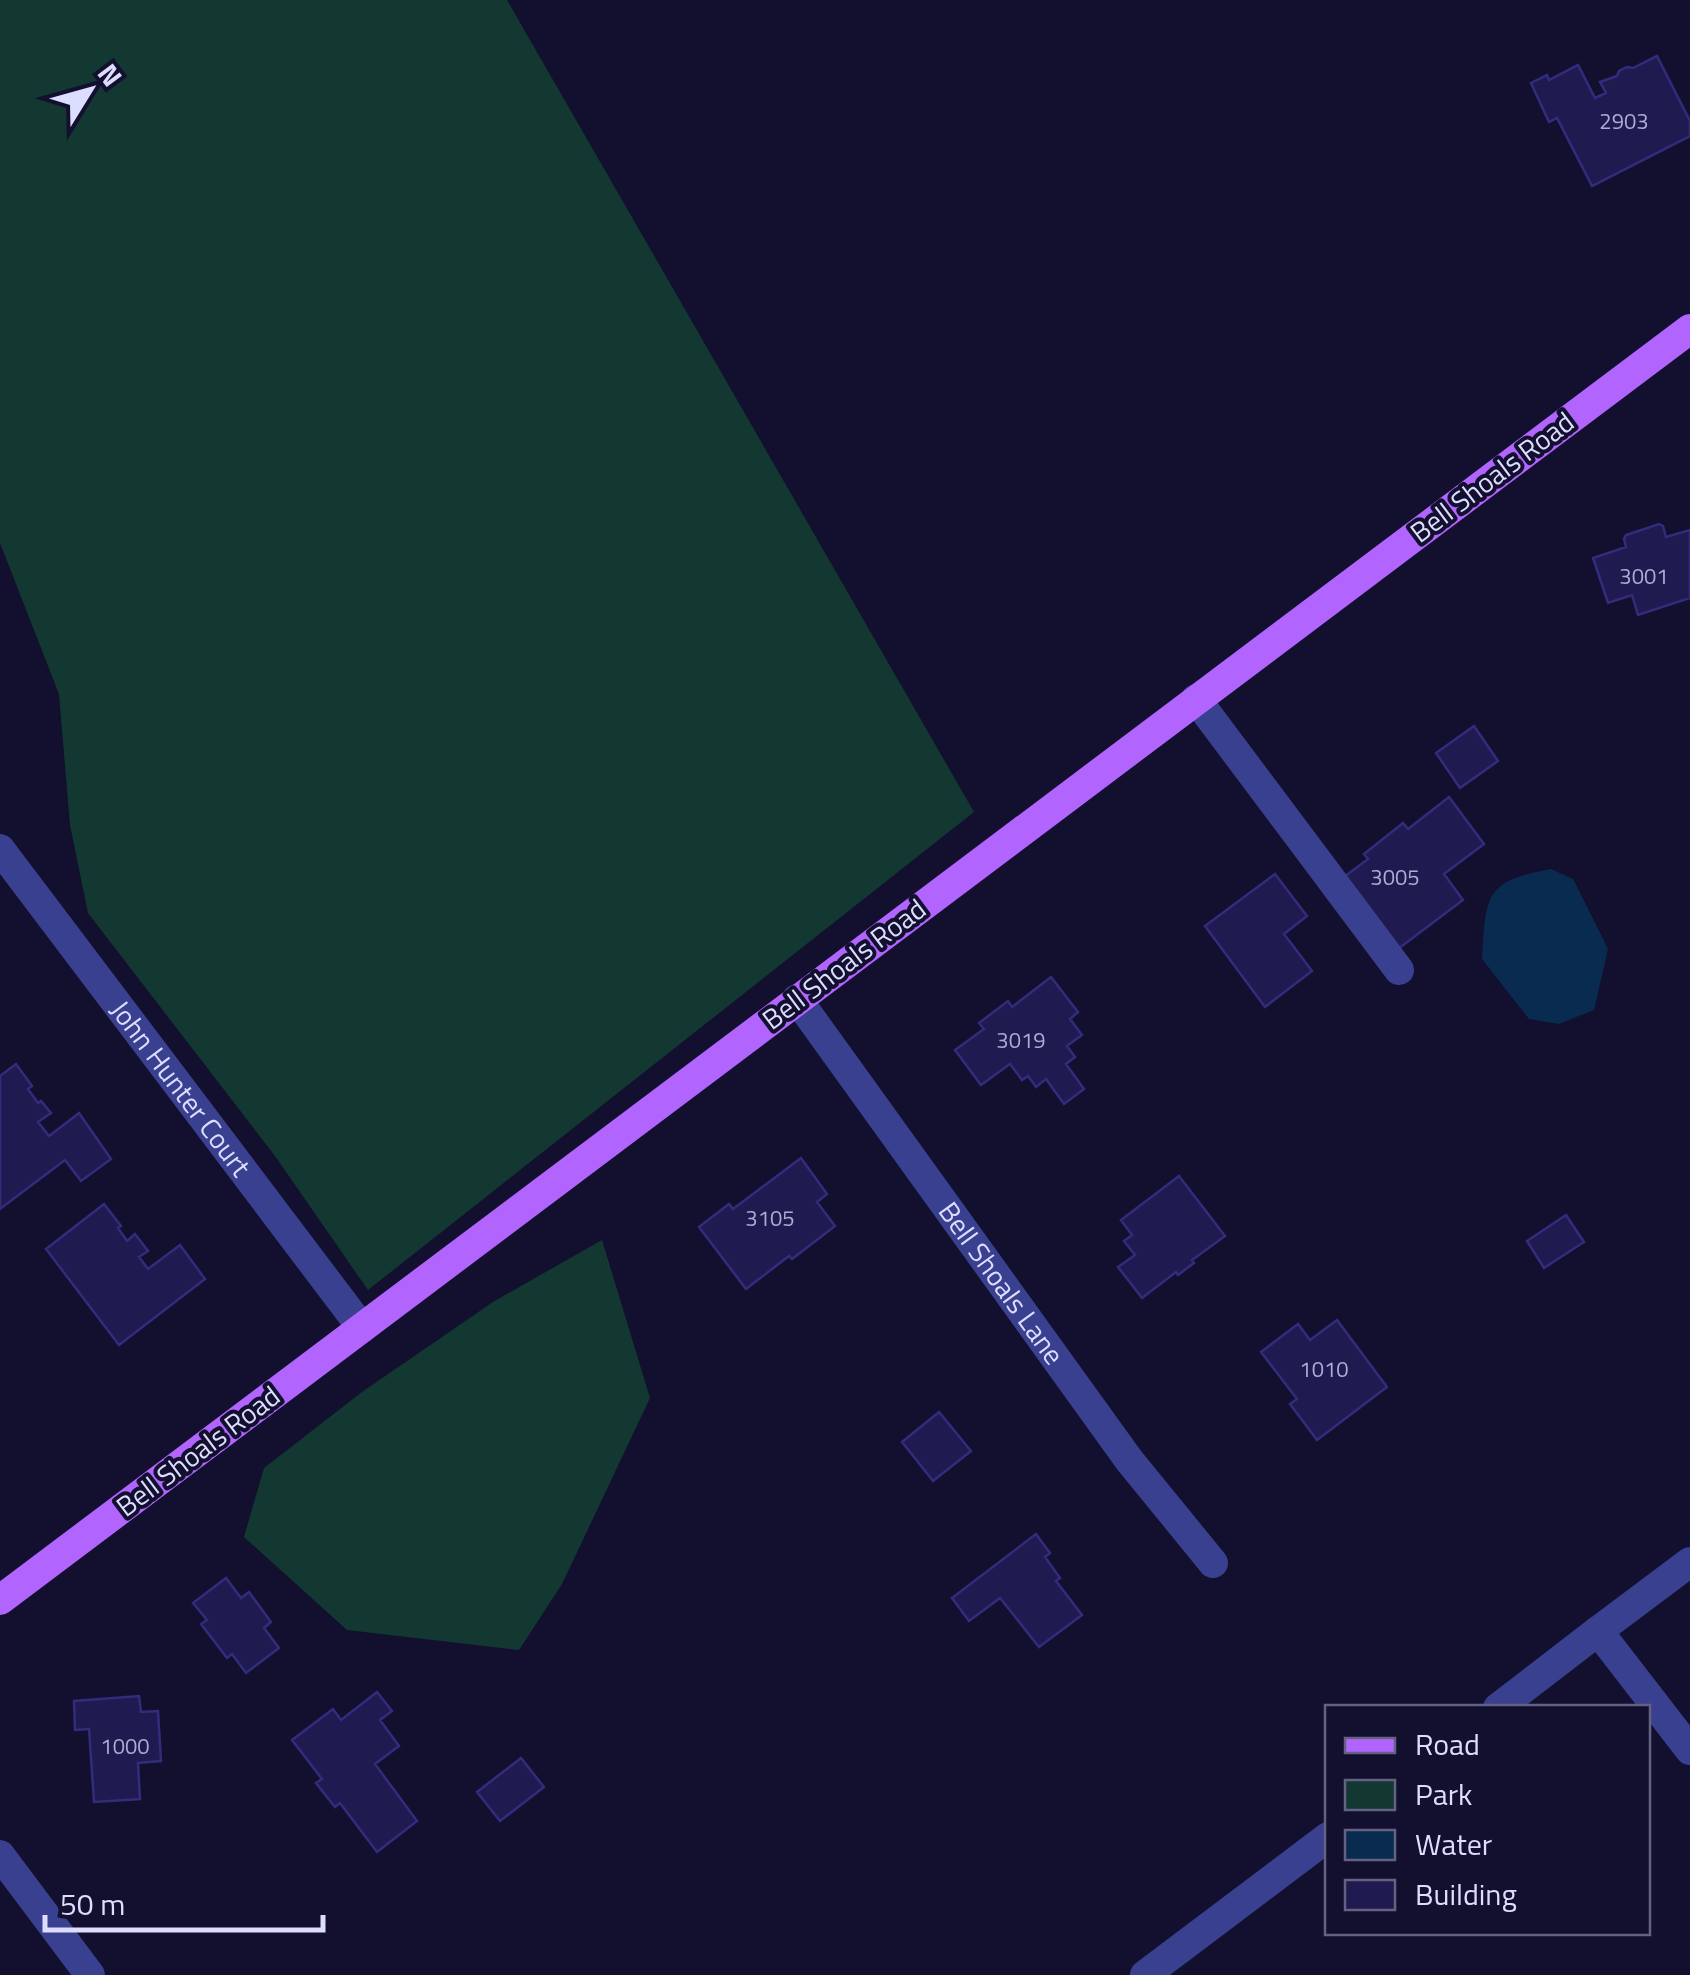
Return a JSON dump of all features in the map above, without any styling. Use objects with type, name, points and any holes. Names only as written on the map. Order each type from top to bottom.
[{"type":"main road","name":"Bell Shoals Road","points":[[0,1600],[1196,698],[1689,332]]},
{"type":"street","points":[[1196,698],[1400,970]]},
{"type":"street","name":"John Hunter Court","points":[[0,848],[362,1328]]},
{"type":"street","name":"Bell Shoals Lane","points":[[797,999],[1128,1460],[1213,1563]]},
{"type":"street","points":[[1502,1705],[1690,1562]]},
{"type":"street","points":[[1598,1631],[1690,1750]]},
{"type":"street","points":[[1145,1975],[1325,1838]]},
{"type":"street","points":[[0,1855],[90,1975]]},
{"type":"green space","points":[[0,0],[507,0],[974,812],[368,1290],[275,1156],[88,913],[70,825],[59,694],[0,543]]},
{"type":"green space","points":[[602,1240],[650,1398],[562,1584],[519,1650],[347,1630],[244,1537],[264,1468],[362,1392],[493,1302]]},
{"type":"water","points":[[1551,869],[1573,879],[1608,949],[1594,1010],[1559,1024],[1529,1019],[1482,959],[1485,920],[1493,895],[1513,879]]},
{"type":"building","points":[[1657,56],[1690,121],[1690,136],[1592,186],[1557,118],[1549,122],[1531,83],[1547,75],[1549,80],[1578,65],[1595,98],[1606,93],[1600,82]]},
{"type":"building","points":[[1659,524],[1666,537],[1690,530],[1690,598],[1638,615],[1632,595],[1608,603],[1593,558],[1626,547],[1626,535]]},
{"type":"building","points":[[1474,726],[1498,761],[1460,788],[1436,753]]},
{"type":"building","points":[[1449,797],[1484,844],[1444,874],[1463,900],[1394,952],[1340,880],[1368,859],[1364,854],[1403,823],[1408,829]]},
{"type":"building","points":[[1275,874],[1307,916],[1284,934],[1312,971],[1265,1007],[1205,926]]},
{"type":"building","points":[[1051,977],[1078,1012],[1070,1019],[1082,1035],[1067,1046],[1075,1057],[1066,1064],[1084,1089],[1064,1104],[1046,1079],[1036,1087],[1028,1076],[1022,1080],[1010,1064],[981,1085],[955,1050],[984,1029],[979,1023],[1008,1001],[1012,1007]]},
{"type":"building","points":[[16,1064],[32,1086],[28,1089],[38,1103],[41,1101],[51,1113],[38,1122],[49,1136],[79,1113],[111,1159],[81,1181],[65,1160],[0,1209],[0,1076]]},
{"type":"building","points":[[801,1158],[827,1194],[817,1202],[835,1226],[746,1289],[699,1227],[729,1204],[733,1209]]},
{"type":"building","points":[[1179,1176],[1225,1236],[1178,1275],[1176,1272],[1142,1298],[1118,1267],[1135,1255],[1124,1241],[1132,1235],[1121,1220]]},
{"type":"building","points":[[104,1204],[127,1241],[135,1234],[148,1251],[139,1257],[148,1269],[180,1245],[205,1279],[119,1345],[46,1249]]},
{"type":"building","points":[[1566,1215],[1584,1242],[1544,1268],[1527,1241]]},
{"type":"building","points":[[1337,1320],[1387,1387],[1317,1440],[1290,1404],[1297,1399],[1261,1352],[1298,1324],[1310,1340]]},
{"type":"building","points":[[939,1412],[971,1451],[933,1481],[902,1442]]},
{"type":"building","points":[[1036,1534],[1050,1553],[1045,1557],[1060,1578],[1056,1581],[1082,1615],[1039,1647],[1000,1598],[969,1621],[952,1598]]},
{"type":"building","points":[[226,1578],[241,1598],[249,1592],[271,1622],[264,1628],[279,1648],[246,1673],[232,1654],[227,1658],[201,1624],[207,1620],[193,1603]]},
{"type":"building","points":[[377,1692],[392,1711],[380,1720],[399,1746],[375,1764],[417,1821],[377,1852],[340,1803],[335,1807],[316,1783],[322,1779],[292,1740],[333,1709],[341,1720]]},
{"type":"building","points":[[139,1696],[141,1712],[158,1711],[161,1761],[138,1763],[140,1799],[94,1802],[89,1729],[75,1730],[74,1701]]},
{"type":"building","points":[[521,1758],[544,1787],[500,1821],[477,1792]]}]
